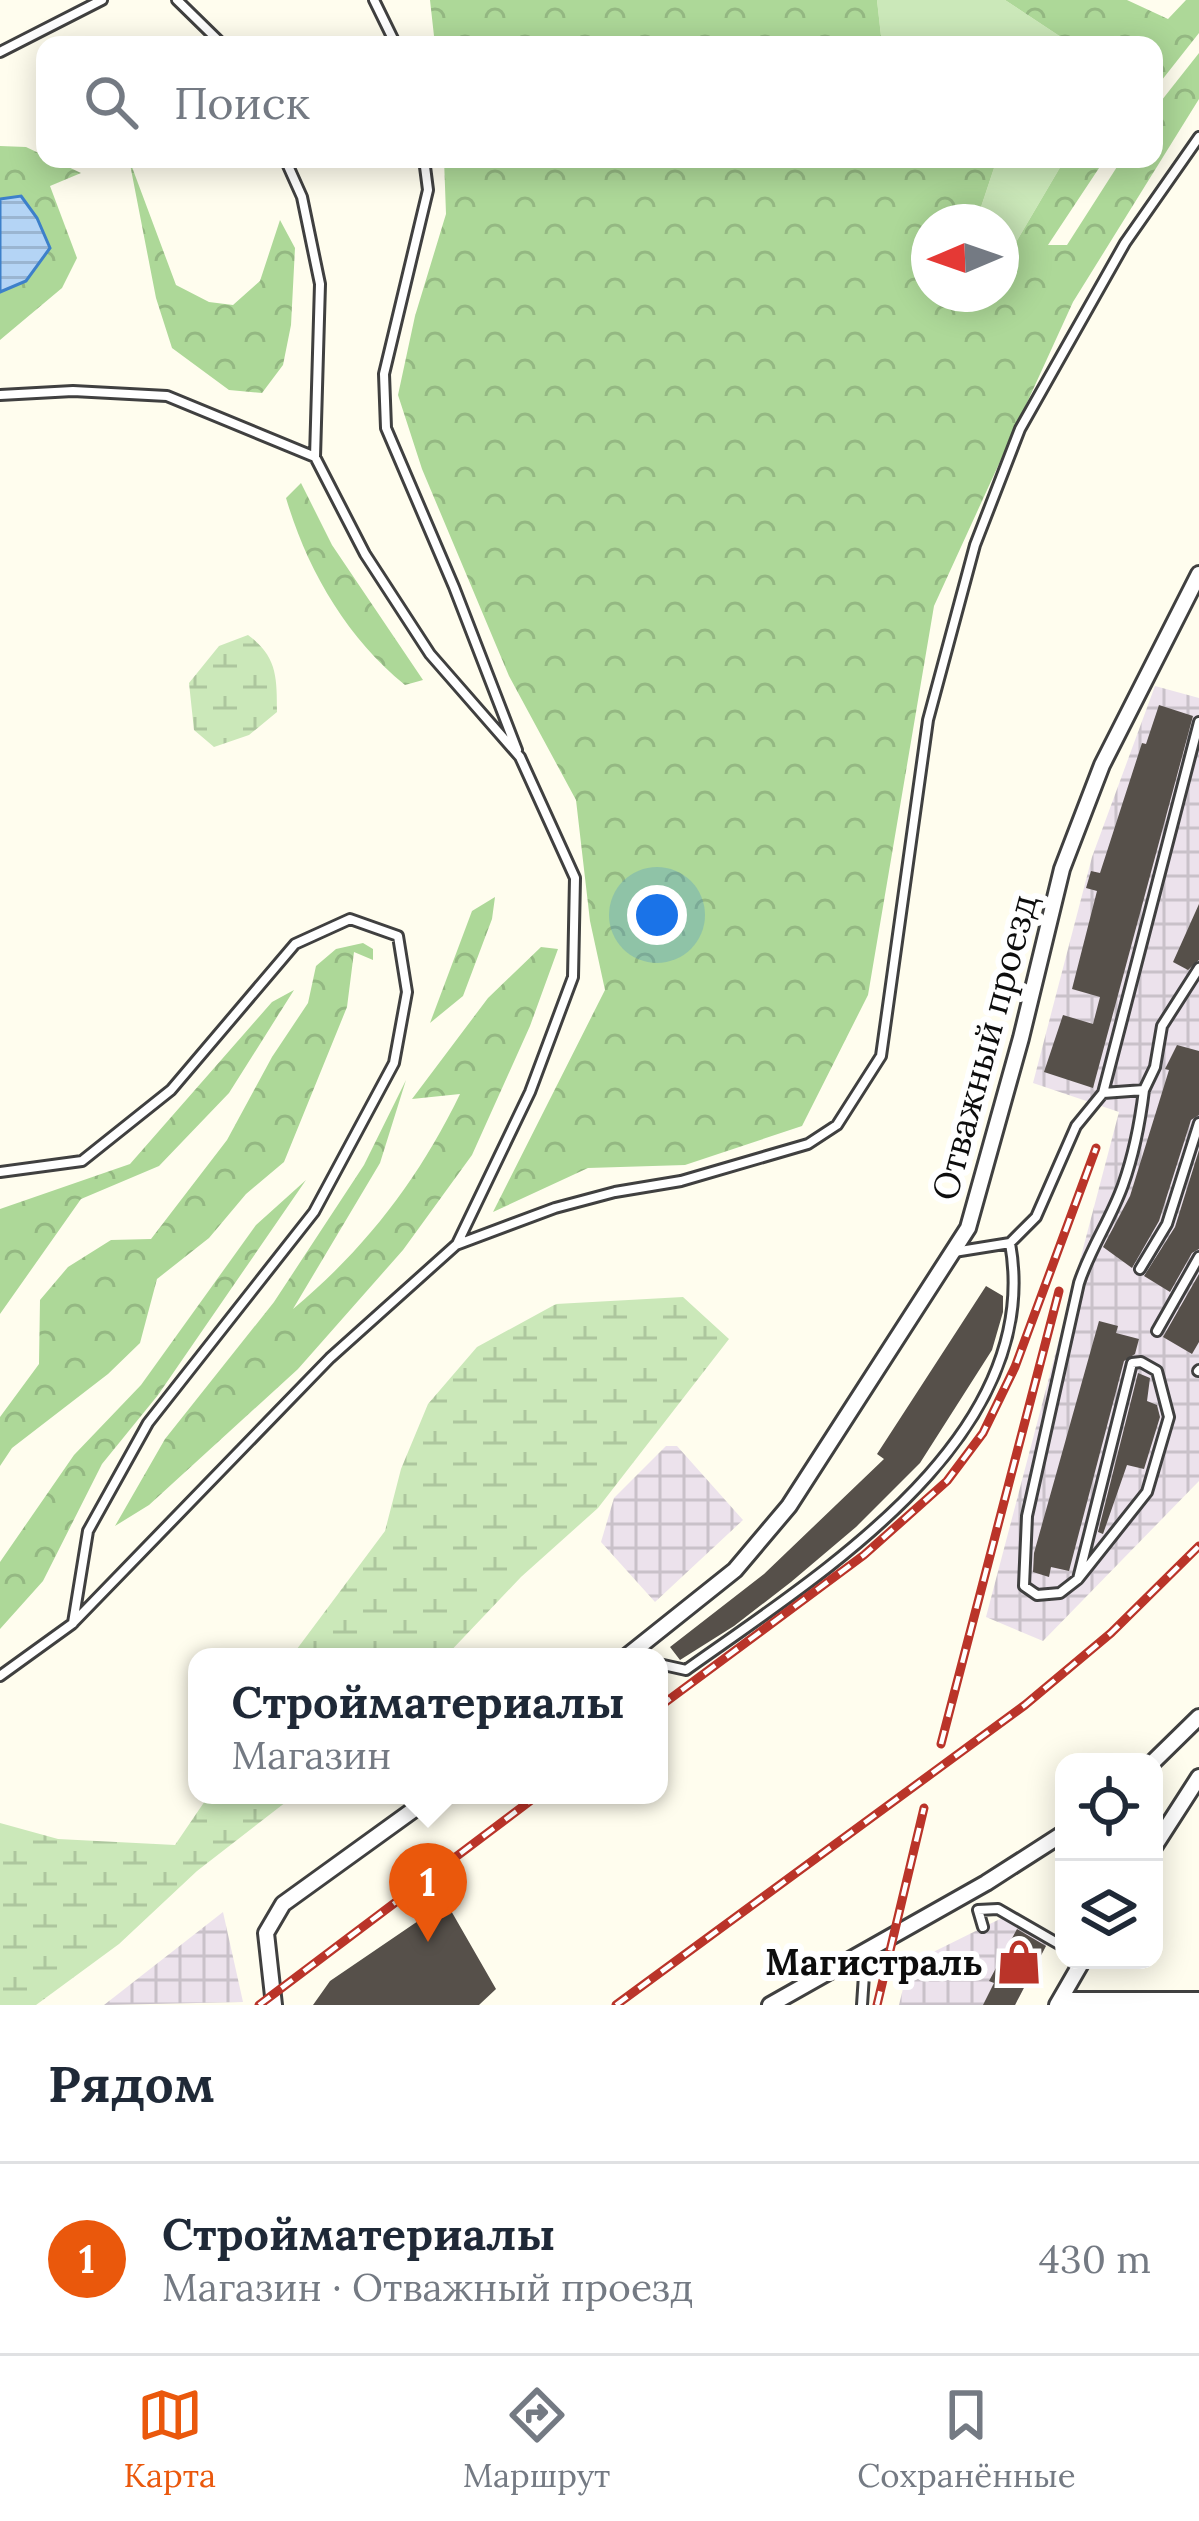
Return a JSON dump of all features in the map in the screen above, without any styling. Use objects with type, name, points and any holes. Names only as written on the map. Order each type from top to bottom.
[{"type":"street","name":"Отважный проезд","points":[[637,1648],[735,1570],[789,1506],[968,1228],[1062,869],[1102,765],[1199,574]]},
{"type":"street","points":[[1163,1753],[1199,1717]]},
{"type":"street","points":[[1163,1833],[1199,1777]]},
{"type":"street","points":[[274,2005],[266,1933],[283,1904],[422,1804]]},
{"type":"street","points":[[770,2005],[1055,1839]]},
{"type":"street","points":[[1058,2003],[1078,1969]]},
{"type":"street","points":[[1058,2003],[1199,2000]]},
{"type":"lane","points":[[0,52],[102,0]]},
{"type":"lane","points":[[177,0],[214,36]]},
{"type":"lane","points":[[374,0],[392,36]]},
{"type":"lane","points":[[0,1676],[72,1624],[330,1358],[456,1245],[555,1208],[681,1181],[808,1144],[837,1125],[881,1056],[928,719],[975,545],[1020,429],[1125,243],[1199,137]]},
{"type":"lane","points":[[289,168],[302,197],[320,284],[315,457],[365,554],[430,654],[520,757]]},
{"type":"lane","points":[[425,168],[428,190],[384,374],[386,428],[520,757],[575,878],[573,977],[530,1092],[456,1245]]},
{"type":"lane","points":[[0,395],[73,391],[167,396],[315,457]]},
{"type":"lane","points":[[953,1252],[1010,1243],[1036,1217],[1076,1126],[1103,1093],[1199,722]]},
{"type":"lane","points":[[0,1172],[82,1161],[171,1090],[295,944],[350,919],[398,937],[407,992],[394,1064],[314,1212],[148,1423],[88,1531],[72,1624]]},
{"type":"lane","points":[[1078,1579],[1132,1363],[1141,1361],[1157,1371],[1169,1417],[1148,1492],[1078,1579],[1060,1593],[1037,1595],[1024,1586],[1027,1516],[1079,1283],[1122,1189],[1162,1027],[1199,968]]},
{"type":"lane","points":[[1103,1093],[1144,1090]]},
{"type":"lane","points":[[1140,1269],[1167,1224],[1199,1123]]},
{"type":"lane","points":[[668,1666],[686,1670],[867,1535],[945,1458],[1004,1359],[1013,1326],[1015,1270],[1010,1243]]},
{"type":"lane","points":[[1157,1331],[1199,1258]]},
{"type":"lane","points":[[970,1892],[983,1927]]},
{"type":"lane","points":[[977,1910],[998,1909],[1055,1942]]},
{"type":"lane","points":[[857,1954],[864,1975],[862,2005]]},
{"type":"shaded area","points":[[1155,686],[1199,698],[1199,1481],[1043,1641],[986,1617],[1119,1112],[1033,1083],[1092,857]]},
{"type":"shaded area","points":[[666,1446],[677,1446],[743,1520],[655,1602],[601,1542],[614,1498]]},
{"type":"shaded area","points":[[223,1912],[243,2002],[104,2005]]},
{"type":"shaded area","points":[[1006,1916],[1048,1942],[1015,2005],[899,2005],[909,1964]]},
{"type":"green space","points":[[430,0],[877,0],[881,36],[434,36]]},
{"type":"green space","points":[[877,0],[1005,0],[1059,36],[881,36]]},
{"type":"green space","points":[[1005,0],[1127,0],[1168,19],[1186,0],[1199,0],[1199,33],[1163,79],[1163,36],[1059,36]]},
{"type":"green space","points":[[1199,53],[1199,99],[1163,157],[1163,99]]},
{"type":"green space","points":[[0,146],[36,152],[36,168],[70,168],[81,173],[50,186],[77,258],[62,288],[0,340],[0,292],[26,281],[21,196],[0,199]]},
{"type":"green space","points":[[131,168],[176,285],[209,302],[233,305],[260,281],[280,220],[295,248],[291,325],[283,365],[262,393],[229,390],[172,348],[156,298]]},
{"type":"green space","points":[[444,168],[994,168],[982,204],[911,204],[911,312],[1019,312],[1019,237],[1060,168],[1099,168],[1048,245],[1067,245],[1116,168],[1156,168],[1073,302],[934,606],[868,995],[802,1126],[685,1165],[588,1168],[493,1212],[605,990],[590,921],[576,800],[509,676],[422,469],[398,395],[415,316],[446,214]]},
{"type":"green space","points":[[994,168],[1060,168],[1019,237],[1019,204],[982,204]]},
{"type":"green space","points":[[301,483],[332,545],[423,680],[405,685],[364,646],[331,600],[305,550],[286,498]]},
{"type":"green space","points":[[248,635],[265,651],[273,668],[277,712],[249,735],[214,747],[194,730],[189,683],[219,646]]},
{"type":"green space","points":[[495,897],[492,919],[463,996],[430,1023],[472,911]]},
{"type":"green space","points":[[363,943],[373,949],[373,960],[354,952],[347,1007],[284,1162],[246,1194],[209,1238],[157,1279],[140,1343],[108,1374],[12,1448],[0,1466],[0,1417],[39,1364],[40,1300],[68,1267],[111,1240],[151,1239],[227,1140],[308,1003],[316,966],[336,949]]},
{"type":"green space","points":[[541,947],[558,949],[530,1026],[472,1155],[403,1250],[298,1369],[149,1505],[115,1526],[165,1439],[274,1302],[364,1165],[406,1080],[380,1163],[293,1309],[367,1237],[408,1184],[460,1094],[412,1099],[488,998]]},
{"type":"green space","points":[[294,990],[229,1093],[159,1166],[81,1199],[0,1314],[0,1209],[130,1164],[272,1002]]},
{"type":"green space","points":[[306,1180],[158,1395],[102,1464],[43,1581],[0,1629],[0,1562],[74,1455],[141,1385],[256,1225]]},
{"type":"green space","points":[[683,1297],[729,1339],[598,1508],[521,1577],[454,1648],[298,1648],[385,1531],[401,1469],[428,1404],[477,1347],[556,1304]]},
{"type":"green space","points":[[203,1804],[283,1804],[197,1871],[119,1944],[36,2005],[0,2005],[0,1823],[58,1839],[175,1845]]},
{"type":"water","points":[[21,196],[50,248],[26,281],[0,292],[0,199]]},
{"type":"building","points":[[1159,705],[1193,716],[1093,1088],[1044,1072],[1063,1015],[1093,1024],[1100,997],[1072,989],[1097,891],[1086,888],[1091,871],[1100,873]]},
{"type":"building","points":[[1199,904],[1199,960],[1188,970],[1173,962]]},
{"type":"building","points":[[1177,1045],[1199,1051],[1199,1115],[1191,1120],[1159,1221],[1132,1268],[1103,1247],[1130,1196],[1169,1070],[1165,1069]]},
{"type":"building","points":[[1199,1150],[1199,1249],[1170,1292],[1144,1276],[1175,1227]]},
{"type":"building","points":[[1199,1274],[1199,1342],[1192,1354],[1163,1337]]},
{"type":"building","points":[[986,1286],[1003,1296],[992,1350],[920,1463],[856,1527],[791,1582],[680,1660],[670,1647],[764,1574],[884,1459],[877,1454]]},
{"type":"building","points":[[1099,1321],[1118,1326],[1116,1333],[1139,1339],[1135,1354],[1124,1361],[1069,1571],[1051,1567],[1049,1577],[1033,1572],[1034,1553]]},
{"type":"building","points":[[1138,1373],[1150,1378],[1147,1401],[1157,1405],[1160,1417],[1144,1469],[1127,1465],[1103,1534],[1098,1532]]},
{"type":"building","points":[[446,1902],[496,1989],[479,2005],[313,2005],[330,1981]]},
{"type":"building","name":"Магистраль","points":[[1017,1929],[1046,1946],[1015,2005],[983,2005],[994,1983],[989,1981]]},
{"type":"railway","points":[[668,1700],[864,1555],[947,1481],[983,1433],[1015,1367],[1096,1148]]},
{"type":"railway","points":[[941,1744],[1059,1291]]},
{"type":"railway","points":[[616,2005],[1025,1705],[1111,1633],[1199,1546]]},
{"type":"railway","points":[[259,2005],[526,1804]]},
{"type":"railway","points":[[877,2005],[924,1808]]},
{"type":"place","name":"Стройматериалы","points":[[428,1942]]},
{"type":"place","name":"Магистраль","points":[[1019,1962]]}]
